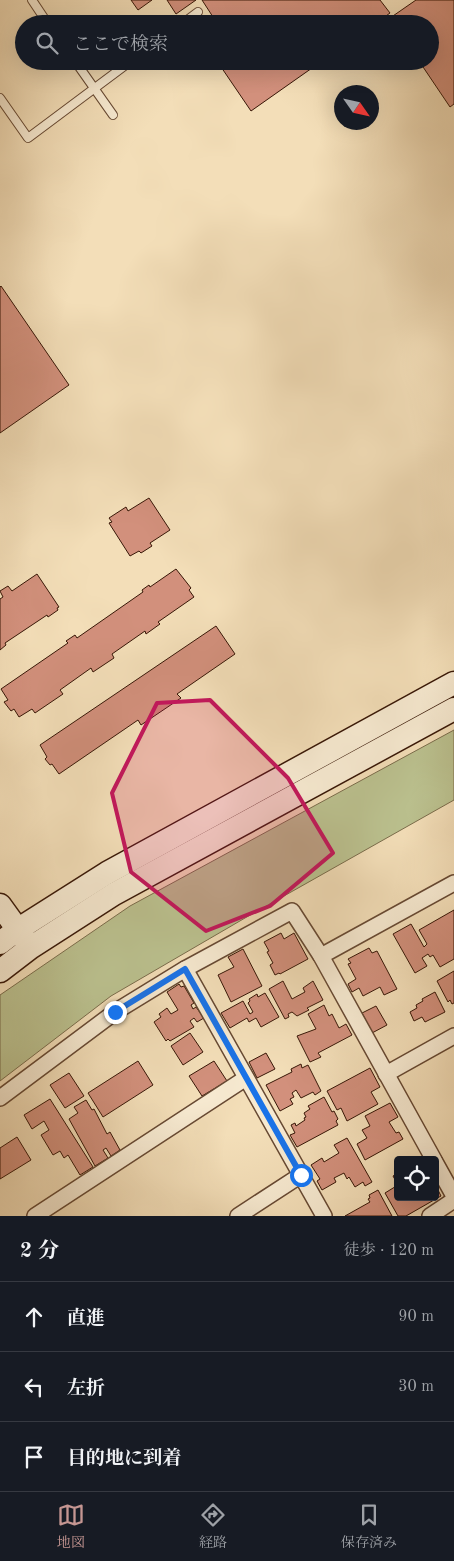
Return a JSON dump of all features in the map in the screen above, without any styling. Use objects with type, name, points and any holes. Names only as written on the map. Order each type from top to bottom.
[{"type":"street","points":[[9,936],[107,872],[454,683]]},
{"type":"street","points":[[0,971],[30,948],[114,894],[454,709]]},
{"type":"street","points":[[321,956],[454,883]]},
{"type":"street","points":[[0,905],[9,936],[30,948]]},
{"type":"street","points":[[0,1098],[115,1012],[185,969],[292,911],[321,956],[431,1156]]},
{"type":"street","points":[[185,969],[324,1216]]},
{"type":"street","points":[[386,1074],[454,1036]]},
{"type":"street","points":[[35,1216],[246,1078]]},
{"type":"street","points":[[439,1170],[454,1196]]},
{"type":"street","points":[[238,1216],[301,1175]]},
{"type":"street","points":[[430,1216],[454,1200]]},
{"type":"lane","points":[[32,0],[42,15]]},
{"type":"lane","points":[[194,15],[198,12]]},
{"type":"lane","points":[[81,70],[112,115]]},
{"type":"lane","points":[[0,98],[28,138],[120,70]]},
{"type":"highlighted area","points":[[210,700],[288,778],[333,853],[270,906],[206,931],[131,872],[112,793],[157,703]]},
{"type":"green space","points":[[454,730],[454,800],[111,996],[0,1081],[0,995],[130,906]]},
{"type":"building","points":[[131,0],[152,0],[138,10]]},
{"type":"building","points":[[167,0],[196,0],[176,14]]},
{"type":"building","points":[[202,0],[380,0],[390,13],[387,15],[212,15]]},
{"type":"building","points":[[416,0],[454,0],[454,104],[450,107],[425,70],[439,70],[439,15],[394,15]]},
{"type":"building","points":[[223,70],[309,70],[251,111]]},
{"type":"building","points":[[0,287],[69,385],[0,433]]},
{"type":"building","points":[[149,498],[170,530],[150,543],[152,546],[141,553],[139,551],[130,556],[109,523],[112,522],[109,518],[126,507],[128,511]]},
{"type":"building","points":[[176,569],[191,588],[189,590],[194,597],[158,622],[160,624],[146,634],[145,631],[112,654],[114,658],[93,672],[91,668],[60,690],[63,694],[35,713],[32,709],[19,717],[14,709],[11,711],[4,702],[8,700],[1,689],[68,643],[66,641],[75,635],[77,638],[143,592],[142,590],[149,585],[150,587]]},
{"type":"building","points":[[37,574],[59,607],[57,608],[58,610],[48,617],[47,615],[5,643],[6,645],[0,650],[0,599],[3,597],[0,591],[8,586],[12,591]]},
{"type":"building","points":[[216,626],[235,654],[177,694],[181,698],[141,725],[138,720],[59,774],[52,764],[50,765],[45,759],[47,757],[40,745]]},
{"type":"building","points":[[454,910],[454,959],[440,967],[433,955],[430,957],[428,954],[422,958],[427,966],[415,973],[393,934],[411,924],[424,947],[427,944],[419,930]]},
{"type":"building","points":[[281,933],[284,939],[294,933],[308,959],[275,975],[270,965],[273,963],[267,952],[269,951],[264,942]]},
{"type":"building","points":[[369,948],[372,953],[377,951],[397,989],[384,995],[380,987],[363,996],[359,988],[352,992],[348,984],[356,979],[348,964],[351,963],[348,959]]},
{"type":"building","points":[[243,949],[262,986],[231,1002],[218,975],[234,967],[228,957]]},
{"type":"building","points":[[454,971],[454,1003],[452,1004],[450,1000],[448,1002],[437,981]]},
{"type":"building","points":[[283,981],[292,999],[305,992],[303,988],[313,981],[323,1000],[307,1008],[309,1010],[297,1016],[292,1012],[288,1014],[289,1017],[285,1019],[269,989]]},
{"type":"building","points":[[179,984],[181,987],[184,986],[194,1003],[191,1005],[193,1009],[196,1007],[204,1018],[197,1022],[194,1018],[190,1021],[194,1027],[170,1041],[168,1039],[166,1041],[154,1022],[161,1017],[159,1014],[167,1008],[171,1014],[178,1010],[167,992]]},
{"type":"building","points":[[435,992],[445,1012],[425,1022],[422,1017],[414,1021],[410,1012],[417,1008],[416,1005],[423,1001],[422,999]]},
{"type":"building","points":[[265,993],[279,1017],[261,1027],[256,1018],[249,1022],[247,1018],[230,1028],[221,1013],[243,1001],[250,1014],[253,1012],[248,1003],[249,999],[257,994],[258,997]]},
{"type":"building","points":[[324,1005],[329,1016],[332,1014],[339,1028],[346,1024],[352,1035],[318,1053],[321,1057],[310,1062],[297,1036],[316,1029],[308,1014]]},
{"type":"building","points":[[376,1006],[387,1025],[372,1033],[362,1013]]},
{"type":"building","points":[[190,1033],[203,1052],[183,1065],[171,1046]]},
{"type":"building","points":[[266,1053],[275,1069],[257,1078],[249,1062]]},
{"type":"building","points":[[138,1061],[153,1085],[103,1117],[88,1093]]},
{"type":"building","points":[[214,1061],[227,1081],[202,1096],[189,1076]]},
{"type":"building","points":[[301,1064],[302,1068],[308,1065],[321,1091],[315,1095],[313,1092],[301,1098],[296,1090],[292,1093],[294,1097],[290,1099],[293,1104],[280,1111],[266,1085],[292,1072],[291,1069]]},
{"type":"building","points":[[370,1068],[380,1087],[371,1092],[378,1104],[347,1121],[341,1108],[337,1110],[327,1091]]},
{"type":"building","points":[[69,1073],[84,1096],[65,1108],[50,1085]]},
{"type":"building","points":[[324,1097],[338,1119],[336,1121],[338,1125],[297,1147],[290,1135],[295,1133],[291,1125],[295,1123],[296,1126],[305,1120],[304,1113],[310,1109],[308,1106]]},
{"type":"building","points":[[50,1099],[93,1167],[80,1175],[68,1155],[64,1158],[60,1151],[53,1155],[41,1135],[49,1130],[44,1121],[32,1129],[24,1115]]},
{"type":"building","points":[[86,1100],[92,1110],[94,1109],[107,1134],[110,1132],[120,1150],[111,1156],[106,1148],[103,1150],[108,1158],[95,1166],[69,1119],[78,1113],[74,1107]]},
{"type":"building","points":[[390,1103],[398,1117],[389,1122],[396,1133],[399,1132],[403,1139],[365,1160],[357,1144],[367,1138],[362,1130],[370,1126],[365,1116]]},
{"type":"building","points":[[17,1137],[31,1160],[0,1179],[0,1148]]},
{"type":"building","points":[[347,1138],[372,1182],[365,1186],[363,1182],[355,1187],[344,1173],[334,1178],[336,1182],[322,1190],[317,1181],[320,1179],[311,1165],[322,1158],[324,1162],[339,1153],[334,1145]]},
{"type":"building","points":[[394,1187],[394,1201],[432,1201],[406,1216],[398,1216],[385,1193]]},
{"type":"building","points":[[378,1190],[392,1216],[345,1216],[370,1202],[368,1199],[370,1198],[369,1195]]},
{"type":"route","points":[[115,1012],[185,969],[301,1175]]}]
